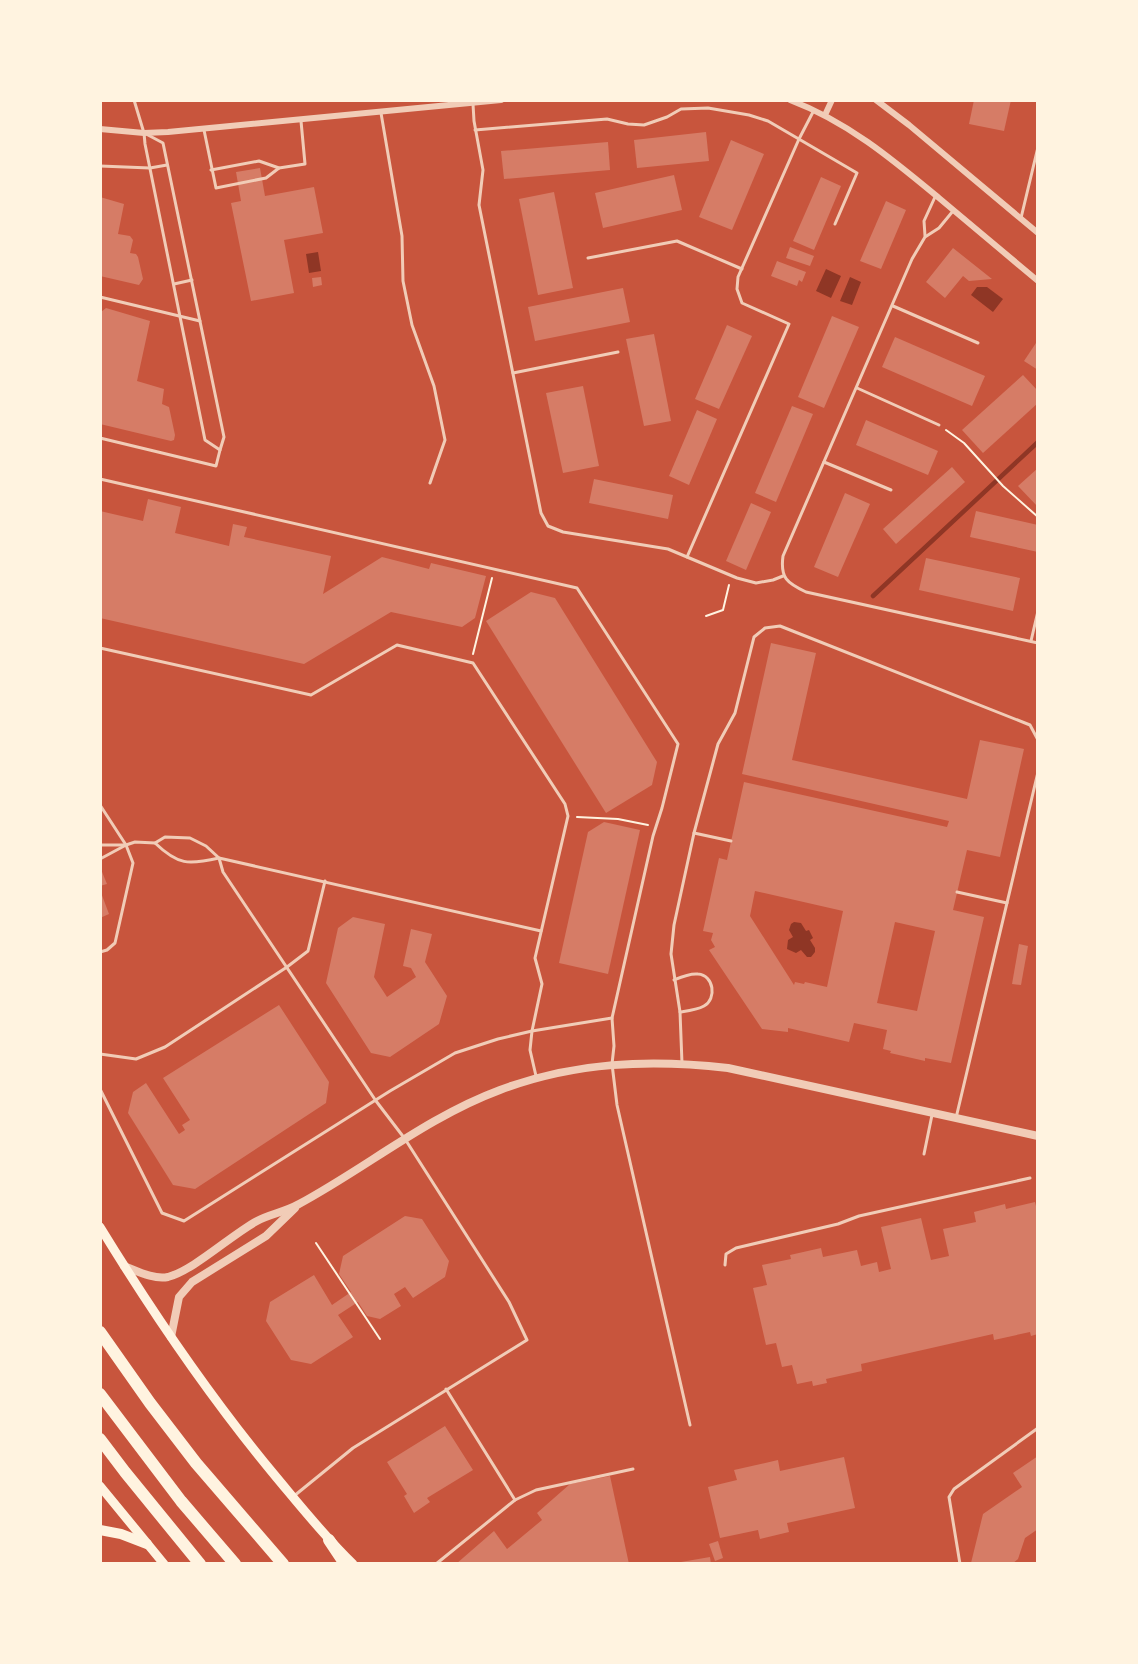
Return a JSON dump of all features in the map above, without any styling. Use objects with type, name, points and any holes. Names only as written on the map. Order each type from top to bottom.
[{"type":"highway","points":[[100,1332],[190,1455],[283,1563]]},
{"type":"highway","points":[[100,1394],[181,1501],[235,1563]]},
{"type":"highway","points":[[100,1439],[200,1563]]},
{"type":"highway","points":[[329,1540],[345,1563]]},
{"type":"main road","points":[[100,1227],[211,1395],[293,1498],[329,1540],[353,1563]]},
{"type":"main road","points":[[100,1486],[164,1563]]},
{"type":"main road","points":[[100,1530],[121,1534],[147,1544]]},
{"type":"street","points":[[100,129],[144,133],[501,100]]},
{"type":"street","points":[[790,100],[849,128],[887,154],[1038,281]]},
{"type":"street","points":[[825,115],[832,100]]},
{"type":"street","points":[[876,100],[1038,233]]},
{"type":"street","points":[[124,1266],[154,1277],[167,1277],[183,1270],[257,1221],[297,1205],[457,1108],[537,1078],[612,1064],[682,1063],[728,1068],[1038,1136]]},
{"type":"street","points":[[171,1336],[179,1297],[192,1282],[266,1236],[297,1205]]},
{"type":"lane","points":[[134,100],[144,133],[205,440],[220,450]]},
{"type":"lane","points":[[473,103],[475,130],[483,170],[479,205],[541,513],[548,526],[563,532],[668,549],[732,576],[756,583],[783,576]]},
{"type":"lane","points":[[475,130],[607,119],[644,125],[681,109],[708,108],[749,115],[768,121],[857,173],[835,224]]},
{"type":"lane","points":[[687,557],[789,324],[742,303],[737,289],[738,277],[814,110]]},
{"type":"lane","points":[[381,111],[402,236],[403,280],[412,325],[434,386],[445,441],[430,483]]},
{"type":"lane","points":[[211,170],[259,161],[279,168],[305,164],[301,119]]},
{"type":"lane","points":[[203,128],[216,188],[266,178],[279,168]]},
{"type":"lane","points":[[100,438],[216,466],[224,436],[163,142],[144,133]]},
{"type":"lane","points":[[1021,219],[1038,147]]},
{"type":"lane","points":[[100,166],[150,168],[168,165]]},
{"type":"lane","points":[[925,237],[924,221],[936,196]]},
{"type":"lane","points":[[954,210],[939,228],[925,237],[912,259],[783,555],[783,576],[791,585],[806,592],[1038,643]]},
{"type":"lane","points":[[588,258],[677,241],[742,269]]},
{"type":"lane","points":[[174,284],[192,280]]},
{"type":"lane","points":[[100,297],[200,321]]},
{"type":"lane","points":[[893,306],[978,343]]},
{"type":"lane","points":[[513,373],[618,352]]},
{"type":"lane","points":[[856,388],[939,424]]},
{"type":"lane","points":[[824,462],[891,490]]},
{"type":"lane","points":[[100,479],[577,588],[678,744],[656,826],[612,1018],[614,1046],[612,1064],[617,1105],[690,1425]]},
{"type":"lane","points":[[1031,642],[1038,611]]},
{"type":"lane","points":[[682,1063],[680,1012],[672,954],[674,925],[694,833],[718,744],[735,713],[754,638],[765,628],[780,626],[1030,725],[1038,740]]},
{"type":"lane","points":[[100,648],[311,695],[397,645],[471,662],[565,804],[568,816],[535,958],[542,984],[530,1050],[537,1078]]},
{"type":"lane","points":[[956,1118],[1038,772]]},
{"type":"lane","points":[[100,806],[126,845],[133,863],[115,943],[107,950],[100,952]]},
{"type":"lane","points":[[694,833],[731,841]]},
{"type":"lane","points":[[100,859],[126,845],[135,842],[154,843],[165,837],[190,838],[206,846],[219,858],[223,872],[376,1101],[405,1139],[509,1302],[527,1340],[353,1448],[293,1498]]},
{"type":"lane","points":[[154,843],[171,859],[186,862],[219,858],[541,931]]},
{"type":"lane","points":[[100,844],[126,845]]},
{"type":"lane","points":[[100,1054],[136,1059],[165,1047],[308,951],[325,881]]},
{"type":"lane","points":[[957,892],[1007,903]]},
{"type":"lane","points":[[674,980],[698,974],[704,976],[711,985],[712,991],[704,1006],[680,1012]]},
{"type":"lane","points":[[100,1089],[162,1213],[184,1221],[390,1091],[455,1053],[532,1031],[612,1018]]},
{"type":"lane","points":[[924,1154],[932,1113]]},
{"type":"lane","points":[[725,1264],[726,1254],[736,1248],[838,1224],[859,1216],[1030,1178]]},
{"type":"lane","points":[[446,1389],[514,1500]]},
{"type":"lane","points":[[960,1563],[949,1497],[954,1489],[1038,1428]]},
{"type":"lane","points":[[436,1563],[514,1500],[536,1490],[633,1468]]},
{"type":"path","points":[[939,424],[964,443],[1003,486],[1038,517]]},
{"type":"path","points":[[471,662],[494,569]]},
{"type":"path","points":[[706,616],[723,610],[732,576]]},
{"type":"path","points":[[568,816],[618,819],[656,826]]},
{"type":"path","points":[[316,1243],[380,1339]]},
{"type":"shaded area","points":[[318,252],[321,271],[309,273],[306,254]]},
{"type":"shaded area","points":[[826,269],[841,276],[831,298],[816,291]]},
{"type":"shaded area","points":[[850,277],[861,282],[852,305],[840,301]]},
{"type":"shaded area","points":[[977,287],[987,287],[1003,299],[993,312],[971,295]]},
{"type":"shaded area","points":[[794,922],[801,923],[806,931],[809,930],[813,938],[810,940],[815,952],[811,957],[807,957],[801,950],[796,953],[787,949],[788,940],[793,937],[789,930]]},
{"type":"building","points":[[974,100],[1011,100],[1004,131],[969,124]]},
{"type":"building","points":[[706,132],[709,161],[637,168],[634,140]]},
{"type":"building","points":[[731,140],[764,154],[732,230],[699,217]]},
{"type":"building","points":[[608,142],[610,170],[504,179],[501,151]]},
{"type":"building","points":[[260,168],[265,196],[314,187],[323,233],[284,240],[294,293],[251,301],[231,203],[241,201],[236,172]]},
{"type":"building","points":[[674,175],[682,210],[603,228],[595,193]]},
{"type":"building","points":[[821,177],[841,186],[814,250],[793,241]]},
{"type":"building","points":[[554,192],[573,288],[538,295],[519,199]]},
{"type":"building","points":[[100,197],[124,204],[118,234],[130,236],[133,240],[130,253],[138,257],[143,279],[139,285],[100,276]]},
{"type":"building","points":[[886,201],[906,210],[881,269],[860,261]]},
{"type":"building","points":[[790,247],[814,256],[810,266],[786,258]]},
{"type":"building","points":[[953,248],[992,279],[969,281],[963,276],[945,298],[926,282]]},
{"type":"building","points":[[777,261],[806,272],[802,282],[799,280],[797,286],[771,276]]},
{"type":"building","points":[[321,277],[322,285],[313,287],[312,278]]},
{"type":"building","points":[[623,288],[630,322],[535,341],[528,307]]},
{"type":"building","points":[[106,308],[150,321],[137,381],[164,389],[162,404],[169,407],[174,440],[100,424],[100,315]]},
{"type":"building","points":[[832,316],[859,327],[824,408],[798,397]]},
{"type":"building","points":[[727,325],[752,336],[719,409],[695,399]]},
{"type":"building","points":[[654,334],[671,421],[644,426],[626,339]]},
{"type":"building","points":[[895,337],[985,376],[972,406],[882,367]]},
{"type":"building","points":[[1038,340],[1038,370],[1024,361]]},
{"type":"building","points":[[1023,375],[1038,391],[1038,403],[983,453],[962,430]]},
{"type":"building","points":[[583,386],[599,466],[563,473],[546,393]]},
{"type":"building","points":[[792,406],[813,414],[776,502],[755,493]]},
{"type":"building","points":[[697,410],[717,419],[689,485],[669,476]]},
{"type":"building","points":[[866,420],[938,451],[928,475],[856,445]]},
{"type":"building","points":[[952,467],[965,482],[896,544],[883,529]]},
{"type":"building","points":[[1038,468],[1038,507],[1018,486]]},
{"type":"building","points":[[594,479],[673,495],[668,519],[589,503]]},
{"type":"building","points":[[845,493],[870,504],[838,577],[814,567]]},
{"type":"building","points":[[148,499],[181,507],[175,533],[229,546],[233,524],[247,527],[244,537],[331,556],[323,594],[382,557],[429,569],[431,563],[486,576],[475,618],[462,627],[391,612],[304,664],[100,618],[100,511],[143,521]]},
{"type":"building","points":[[751,503],[771,512],[746,570],[726,561]]},
{"type":"building","points":[[976,511],[1038,525],[1038,552],[970,537]]},
{"type":"building","points":[[926,558],[1020,578],[1013,611],[919,590]]},
{"type":"building","points":[[531,592],[555,598],[657,762],[652,785],[606,813],[486,621]]},
{"type":"building","points":[[771,643],[816,653],[792,760],[967,799],[980,740],[1024,749],[1000,857],[967,850],[953,910],[984,917],[951,1063],[925,1058],[925,1061],[890,1053],[891,1051],[883,1049],[887,1030],[854,1023],[849,1042],[788,1028],[788,1032],[762,1029],[709,950],[715,947],[711,940],[713,933],[703,931],[719,858],[727,860],[744,782],[947,827],[949,821],[742,774]],"holes":[[[755,891],[843,911],[827,987],[805,982],[804,984],[795,982],[794,985],[750,916]],[[895,922],[935,931],[917,1011],[877,1003]]]},
{"type":"building","points":[[604,822],[640,830],[608,974],[559,963],[588,832]]},
{"type":"building","points":[[100,867],[107,884],[100,886]]},
{"type":"building","points":[[100,890],[109,914],[100,918]]},
{"type":"building","points":[[353,917],[385,924],[374,977],[387,997],[416,977],[411,968],[403,966],[411,929],[432,934],[425,962],[447,996],[439,1024],[390,1057],[371,1053],[326,983],[338,928]]},
{"type":"building","points":[[1019,944],[1028,946],[1021,985],[1012,984]]},
{"type":"building","points":[[279,1005],[329,1082],[326,1103],[195,1189],[173,1185],[128,1113],[133,1092],[146,1083],[179,1134],[185,1130],[182,1125],[190,1120],[163,1078]]},
{"type":"building","points":[[1035,1202],[1038,1214],[1038,1334],[1031,1336],[1030,1332],[994,1340],[993,1334],[861,1364],[862,1371],[826,1379],[827,1383],[813,1386],[812,1381],[797,1384],[792,1365],[782,1367],[776,1343],[766,1345],[753,1288],[767,1285],[762,1265],[791,1259],[790,1255],[821,1248],[823,1257],[857,1250],[861,1266],[877,1262],[879,1272],[891,1269],[881,1227],[921,1218],[931,1260],[949,1256],[943,1229],[976,1222],[974,1212],[1005,1204],[1006,1209]]},
{"type":"building","points":[[405,1216],[422,1219],[449,1261],[445,1277],[413,1298],[405,1287],[394,1294],[401,1306],[380,1319],[367,1316],[358,1302],[338,1315],[353,1337],[311,1364],[291,1360],[266,1321],[270,1302],[314,1275],[332,1305],[351,1292],[339,1274],[343,1256]]},
{"type":"building","points":[[445,1426],[473,1470],[427,1498],[430,1502],[414,1513],[404,1496],[407,1494],[387,1462]]},
{"type":"building","points":[[1038,1456],[1038,1529],[1025,1538],[1018,1559],[1012,1564],[971,1563],[983,1514],[1022,1487],[1013,1473]]},
{"type":"building","points":[[844,1457],[855,1508],[787,1523],[789,1532],[760,1539],[758,1530],[720,1538],[708,1487],[737,1480],[734,1470],[778,1460],[780,1471]]},
{"type":"building","points":[[610,1476],[629,1564],[456,1564],[494,1531],[507,1549],[542,1520],[537,1513],[570,1484]]},
{"type":"building","points":[[718,1541],[723,1558],[715,1561],[709,1544]]},
{"type":"building","points":[[710,1557],[711,1564],[681,1564],[681,1562]]},
{"type":"waterway","points":[[873,596],[1038,442]]}]
